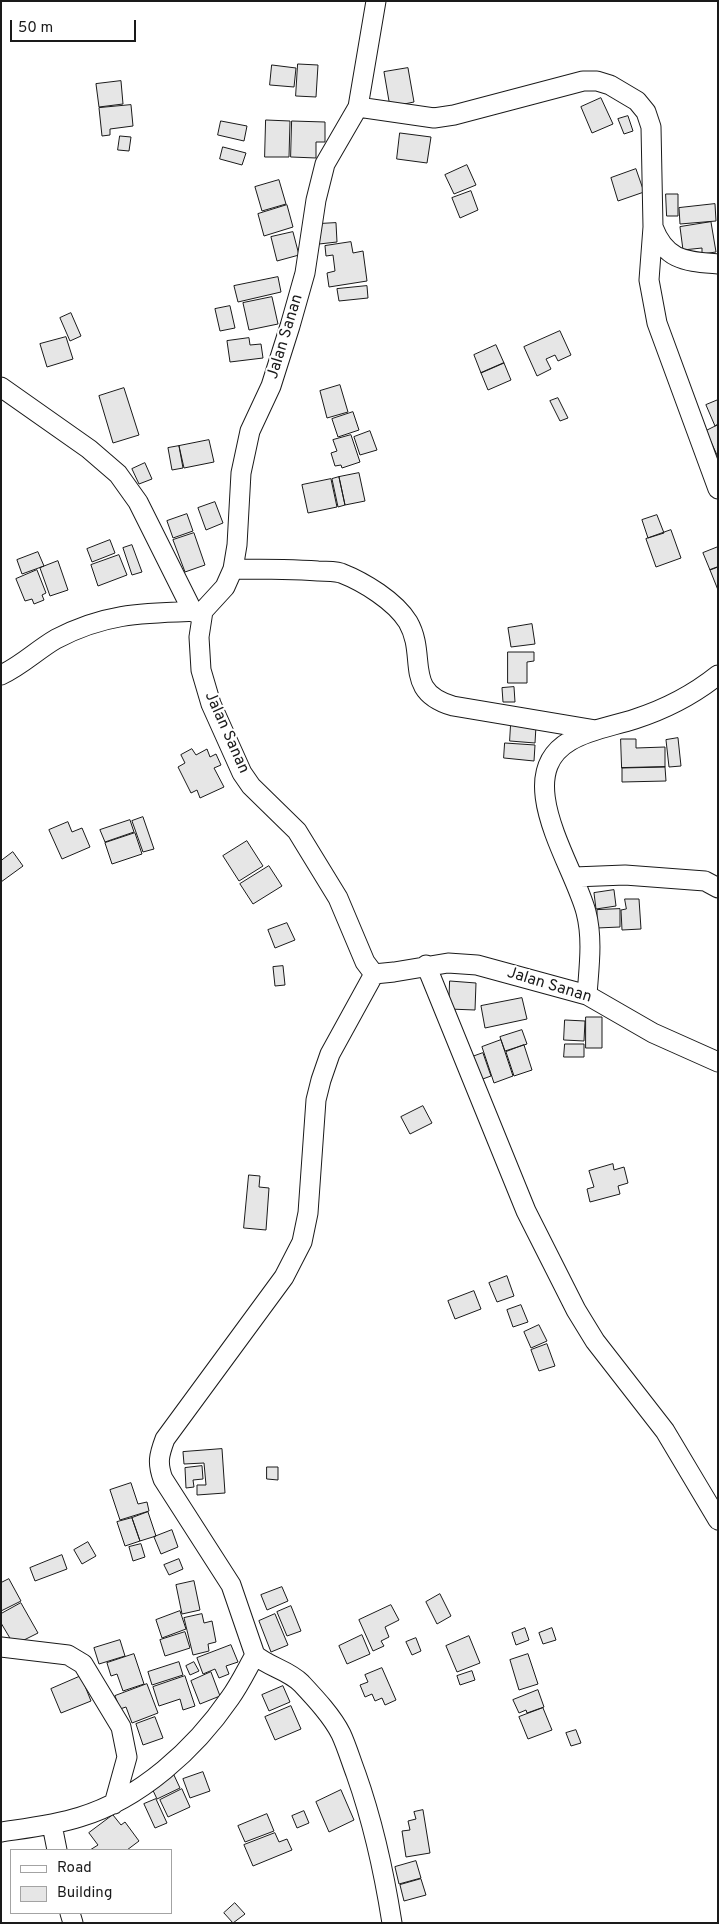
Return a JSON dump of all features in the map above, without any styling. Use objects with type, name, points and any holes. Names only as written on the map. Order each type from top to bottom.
[{"type":"street","name":"Jalan Sanan","points":[[376,1],[358,107],[325,164],[316,200],[304,273],[290,326],[271,386],[250,431],[241,474],[238,545],[233,569],[225,587],[198,612],[202,670],[211,704],[228,743],[251,786],[298,831],[338,898],[365,962],[374,974],[448,963],[477,965],[587,995],[653,1033],[718,1062]]},
{"type":"street","points":[[358,107],[434,118],[454,115],[583,81],[610,85],[638,101],[646,112],[651,127],[653,228],[649,280],[657,323],[718,489]]},
{"type":"street","points":[[653,228],[659,242],[669,254],[688,261],[718,264]]},
{"type":"street","points":[[1,386],[89,449],[118,474],[138,502],[198,612],[118,616],[92,622],[54,640],[1,675]]},
{"type":"street","points":[[233,569],[340,572],[394,605],[408,623],[416,644],[418,670],[423,689],[437,702],[596,730]]},
{"type":"street","points":[[587,995],[590,940],[586,912],[550,819],[543,781],[544,772],[553,754],[570,740],[634,719],[687,698],[718,675]]},
{"type":"street","points":[[574,877],[624,875],[705,881],[718,888]]},
{"type":"street","points":[[426,966],[526,1210],[576,1310],[595,1341],[665,1431],[718,1520]]},
{"type":"street","points":[[374,974],[330,1054],[321,1080],[316,1100],[308,1213],[302,1242],[284,1277],[165,1439],[158,1456],[158,1467],[163,1479],[231,1585],[256,1655],[262,1661],[300,1682],[341,1734],[367,1806],[385,1878],[392,1923]]},
{"type":"street","points":[[1,1647],[68,1655],[83,1664],[121,1727],[127,1757],[114,1804]]},
{"type":"street","points":[[1,1832],[52,1825],[81,1817],[114,1804],[157,1775],[208,1727],[231,1697],[256,1655]]},
{"type":"street","points":[[52,1825],[57,1849]]},
{"type":"building","points":[[298,64],[318,65],[316,97],[296,96]]},
{"type":"building","points":[[272,65],[296,68],[294,87],[270,85]]},
{"type":"building","points":[[408,68],[414,102],[390,107],[384,72]]},
{"type":"building","points":[[121,81],[123,104],[99,107],[96,84]]},
{"type":"building","points":[[601,98],[613,124],[592,133],[581,107]]},
{"type":"building","points":[[131,105],[133,126],[110,129],[110,135],[102,136],[99,108]]},
{"type":"building","points":[[628,116],[633,131],[624,134],[618,119]]},
{"type":"building","points":[[266,120],[290,121],[289,157],[265,157]]},
{"type":"building","points":[[221,121],[247,126],[244,141],[218,135]]},
{"type":"building","points":[[292,121],[325,122],[325,142],[316,142],[316,158],[291,157]]},
{"type":"building","points":[[400,133],[431,137],[427,163],[397,159]]},
{"type":"building","points":[[120,136],[131,137],[129,151],[118,150]]},
{"type":"building","points":[[223,147],[246,153],[242,165],[220,159]]},
{"type":"building","points":[[467,165],[476,185],[454,194],[445,175]]},
{"type":"building","points":[[636,169],[644,192],[618,201],[611,178]]},
{"type":"building","points":[[279,180],[286,204],[262,211],[255,187]]},
{"type":"building","points":[[471,191],[478,210],[460,218],[452,198]]},
{"type":"building","points":[[666,194],[678,194],[678,216],[667,216]]},
{"type":"building","points":[[715,204],[716,221],[680,224],[679,208]]},
{"type":"building","points":[[287,205],[293,227],[264,236],[258,214]]},
{"type":"building","points":[[711,222],[716,252],[702,254],[702,248],[683,250],[680,227]]},
{"type":"building","points":[[336,223],[337,242],[319,244],[318,224]]},
{"type":"building","points":[[293,232],[299,255],[277,261],[271,237]]},
{"type":"building","points":[[351,242],[353,253],[363,251],[367,281],[329,287],[327,273],[335,271],[333,255],[326,256],[325,246]]},
{"type":"building","points":[[278,277],[281,292],[238,302],[234,286]]},
{"type":"building","points":[[367,286],[368,298],[339,301],[337,289]]},
{"type":"building","points":[[272,297],[278,324],[249,330],[243,303]]},
{"type":"building","points":[[230,306],[235,328],[220,331],[215,309]]},
{"type":"building","points":[[71,313],[81,336],[70,341],[60,318]]},
{"type":"building","points":[[560,331],[571,355],[558,361],[555,355],[546,359],[551,369],[537,376],[524,347]]},
{"type":"building","points":[[66,337],[73,359],[47,367],[40,344]]},
{"type":"building","points":[[249,338],[250,345],[261,344],[263,358],[230,362],[227,341]]},
{"type":"building","points":[[496,345],[504,363],[481,373],[474,355]]},
{"type":"building","points":[[504,363],[511,380],[488,390],[481,373]]},
{"type":"building","points":[[340,385],[348,412],[327,418],[320,391]]},
{"type":"building","points":[[124,388],[139,435],[113,443],[99,396]]},
{"type":"building","points":[[558,398],[568,418],[560,421],[550,401]]},
{"type":"building","points":[[718,400],[718,424],[715,426],[706,405]]},
{"type":"building","points":[[353,412],[359,430],[338,437],[332,419]]},
{"type":"building","points":[[718,425],[718,455],[717,455],[706,431]]},
{"type":"building","points":[[370,431],[377,450],[360,455],[354,437]]},
{"type":"building","points":[[351,435],[360,462],[342,468],[341,465],[335,466],[331,453],[337,451],[333,440]]},
{"type":"building","points":[[209,440],[214,462],[184,468],[179,446]]},
{"type":"building","points":[[179,446],[183,468],[172,470],[168,448]]},
{"type":"building","points":[[145,463],[152,479],[139,484],[132,469]]},
{"type":"building","points":[[359,473],[365,501],[345,505],[339,477]]},
{"type":"building","points":[[339,477],[345,505],[338,507],[332,479]]},
{"type":"building","points":[[331,479],[337,507],[308,513],[302,485]]},
{"type":"building","points":[[215,502],[223,523],[206,530],[198,508]]},
{"type":"building","points":[[187,514],[193,531],[173,538],[167,521]]},
{"type":"building","points":[[657,515],[664,533],[648,538],[642,520]]},
{"type":"building","points":[[671,530],[681,558],[656,567],[646,539]]},
{"type":"building","points":[[194,533],[205,565],[185,572],[173,540]]},
{"type":"building","points":[[110,540],[115,553],[92,562],[87,549]]},
{"type":"building","points":[[132,545],[142,572],[132,575],[123,548]]},
{"type":"building","points":[[718,547],[718,567],[710,570],[703,553]]},
{"type":"building","points":[[38,552],[44,566],[22,574],[17,560]]},
{"type":"building","points":[[119,555],[127,575],[98,586],[91,565]]},
{"type":"building","points":[[58,561],[68,590],[50,596],[40,568]]},
{"type":"building","points":[[718,567],[718,590],[710,570]]},
{"type":"building","points":[[37,570],[46,593],[42,595],[44,600],[34,604],[32,599],[25,601],[16,579]]},
{"type":"building","points":[[532,624],[535,644],[511,647],[508,628]]},
{"type":"building","points":[[508,652],[534,652],[534,661],[527,662],[527,683],[508,683]]},
{"type":"building","points":[[514,687],[515,702],[503,702],[502,688]]},
{"type":"building","points":[[511,724],[536,726],[535,743],[510,741]]},
{"type":"building","points":[[678,738],[681,766],[669,767],[666,740]]},
{"type":"building","points":[[621,739],[636,739],[636,748],[665,747],[665,767],[622,768]]},
{"type":"building","points":[[505,743],[535,745],[534,761],[504,758]]},
{"type":"building","points":[[192,749],[196,755],[207,749],[210,757],[216,754],[221,765],[214,768],[224,787],[200,798],[197,790],[191,793],[178,767],[185,763],[181,755]]},
{"type":"building","points":[[665,767],[666,781],[622,782],[622,768]]},
{"type":"building","points":[[143,817],[154,849],[143,852],[132,821]]},
{"type":"building","points":[[130,820],[134,832],[105,842],[100,830]]},
{"type":"building","points":[[68,822],[72,832],[82,828],[90,847],[62,859],[49,830]]},
{"type":"building","points":[[135,833],[142,854],[112,864],[105,843]]},
{"type":"building","points":[[247,841],[263,866],[239,881],[223,856]]},
{"type":"building","points":[[13,852],[23,866],[1,882],[1,861]]},
{"type":"building","points":[[269,866],[282,886],[253,904],[240,884]]},
{"type":"building","points":[[614,890],[616,906],[596,909],[594,893]]},
{"type":"building","points":[[625,899],[639,899],[641,929],[622,930],[621,910],[626,909]]},
{"type":"building","points":[[620,909],[620,927],[597,928],[597,910]]},
{"type":"building","points":[[287,923],[295,940],[275,948],[268,930]]},
{"type":"building","points":[[283,966],[285,985],[275,986],[273,967]]},
{"type":"building","points":[[450,981],[476,983],[475,1010],[449,1009]]},
{"type":"building","points":[[522,998],[527,1019],[485,1028],[481,1006]]},
{"type":"building","points":[[586,1017],[602,1017],[602,1048],[586,1048]]},
{"type":"building","points":[[565,1020],[585,1021],[584,1041],[564,1040]]},
{"type":"building","points":[[522,1030],[527,1044],[505,1051],[500,1037]]},
{"type":"building","points":[[501,1040],[513,1076],[494,1083],[482,1047]]},
{"type":"building","points":[[565,1044],[584,1044],[584,1057],[564,1057]]},
{"type":"building","points":[[524,1045],[532,1070],[514,1076],[506,1052]]},
{"type":"building","points":[[483,1053],[491,1076],[480,1080],[472,1057]]},
{"type":"building","points":[[423,1106],[432,1123],[410,1134],[401,1117]]},
{"type":"building","points":[[613,1164],[614,1170],[624,1167],[628,1183],[618,1186],[620,1194],[590,1202],[587,1189],[594,1187],[589,1171]]},
{"type":"building","points":[[249,1175],[260,1176],[259,1187],[269,1188],[266,1230],[244,1228]]},
{"type":"building","points":[[507,1276],[514,1296],[497,1302],[489,1283]]},
{"type":"building","points":[[474,1291],[481,1309],[455,1319],[448,1301]]},
{"type":"building","points":[[521,1305],[528,1322],[513,1327],[507,1310]]},
{"type":"building","points":[[539,1325],[547,1341],[531,1348],[524,1332]]},
{"type":"building","points":[[547,1344],[555,1366],[539,1371],[531,1350]]},
{"type":"building","points":[[222,1449],[225,1493],[197,1495],[197,1485],[206,1485],[204,1463],[184,1464],[183,1452]]},
{"type":"building","points":[[202,1466],[203,1479],[193,1480],[194,1487],[186,1488],[185,1468]]},
{"type":"building","points":[[267,1467],[278,1467],[278,1480],[267,1479]]},
{"type":"building","points":[[131,1483],[138,1504],[147,1502],[149,1511],[120,1520],[110,1490]]},
{"type":"building","points":[[148,1512],[156,1536],[140,1541],[132,1518]]},
{"type":"building","points":[[132,1518],[140,1541],[125,1546],[117,1522]]},
{"type":"building","points":[[172,1530],[178,1547],[161,1554],[154,1537]]},
{"type":"building","points":[[88,1542],[96,1556],[82,1564],[74,1550]]},
{"type":"building","points":[[141,1544],[145,1557],[133,1561],[129,1547]]},
{"type":"building","points":[[62,1555],[67,1569],[35,1581],[30,1568]]},
{"type":"building","points":[[179,1559],[183,1569],[169,1575],[164,1565]]},
{"type":"building","points":[[9,1579],[21,1601],[1,1611],[1,1583]]},
{"type":"building","points":[[194,1581],[200,1610],[182,1614],[176,1585]]},
{"type":"building","points":[[282,1587],[288,1601],[267,1610],[261,1595]]},
{"type":"building","points":[[440,1594],[451,1616],[437,1624],[426,1602]]},
{"type":"building","points":[[21,1603],[38,1633],[14,1645],[1,1623],[1,1614]]},
{"type":"building","points":[[391,1605],[399,1620],[385,1627],[389,1637],[381,1641],[384,1646],[373,1651],[359,1620]]},
{"type":"building","points":[[291,1606],[301,1631],[287,1636],[277,1612]]},
{"type":"building","points":[[180,1611],[186,1629],[162,1638],[156,1620]]},
{"type":"building","points":[[202,1614],[204,1623],[212,1621],[216,1642],[208,1644],[209,1651],[193,1655],[184,1618]]},
{"type":"building","points":[[275,1614],[288,1645],[271,1652],[259,1621]]},
{"type":"building","points":[[525,1628],[529,1640],[516,1645],[512,1633]]},
{"type":"building","points":[[552,1628],[556,1640],[543,1644],[539,1633]]},
{"type":"building","points":[[185,1632],[190,1648],[165,1656],[160,1640]]},
{"type":"building","points":[[362,1635],[370,1654],[347,1664],[339,1646]]},
{"type":"building","points":[[469,1636],[480,1663],[457,1672],[446,1646]]},
{"type":"building","points":[[416,1638],[421,1651],[412,1655],[406,1642]]},
{"type":"building","points":[[120,1640],[125,1656],[99,1664],[94,1648]]},
{"type":"building","points":[[231,1645],[238,1662],[226,1666],[229,1674],[219,1678],[215,1669],[203,1674],[197,1658]]},
{"type":"building","points":[[134,1654],[144,1684],[123,1691],[117,1674],[111,1676],[107,1663]]},
{"type":"building","points":[[528,1654],[538,1684],[519,1690],[510,1660]]},
{"type":"building","points":[[179,1662],[183,1675],[152,1685],[148,1672]]},
{"type":"building","points":[[194,1662],[199,1671],[190,1675],[186,1666]]},
{"type":"building","points":[[382,1668],[396,1700],[385,1705],[382,1698],[375,1701],[372,1694],[365,1697],[360,1685],[368,1682],[365,1675]]},
{"type":"building","points":[[472,1671],[475,1680],[460,1685],[457,1676]]},
{"type":"building","points":[[211,1672],[220,1696],[200,1704],[191,1681]]},
{"type":"building","points":[[81,1676],[91,1701],[61,1713],[51,1689]]},
{"type":"building","points":[[185,1676],[195,1706],[183,1710],[180,1699],[159,1706],[153,1687]]},
{"type":"building","points":[[147,1684],[158,1713],[132,1723],[126,1707],[120,1709],[115,1696]]},
{"type":"building","points":[[283,1686],[290,1702],[269,1711],[262,1695]]},
{"type":"building","points":[[538,1690],[544,1707],[527,1713],[526,1710],[519,1713],[513,1700]]},
{"type":"building","points":[[291,1706],[301,1729],[275,1740],[265,1717]]},
{"type":"building","points":[[543,1708],[552,1730],[528,1739],[519,1717]]},
{"type":"building","points":[[155,1717],[163,1738],[143,1745],[136,1724]]},
{"type":"building","points":[[576,1730],[581,1743],[571,1746],[566,1733]]},
{"type":"building","points":[[203,1772],[210,1791],[190,1798],[183,1779]]},
{"type":"building","points":[[173,1773],[180,1788],[157,1799],[150,1784]]},
{"type":"building","points":[[182,1789],[190,1807],[168,1817],[160,1800]]},
{"type":"building","points":[[341,1790],[354,1820],[329,1832],[316,1802]]},
{"type":"building","points":[[156,1799],[167,1823],[155,1828],[144,1804]]},
{"type":"building","points":[[423,1810],[430,1853],[406,1857],[402,1831],[410,1830],[408,1821],[416,1819],[414,1812]]},
{"type":"building","points":[[304,1811],[309,1823],[297,1828],[292,1816]]},
{"type":"building","points":[[267,1814],[274,1831],[245,1842],[238,1826]]},
{"type":"building","points":[[113,1815],[121,1825],[125,1822],[139,1841],[128,1849],[92,1849],[98,1845],[89,1833]]},
{"type":"building","points":[[275,1833],[279,1842],[287,1839],[292,1850],[253,1866],[244,1845]]},
{"type":"building","points":[[416,1861],[421,1878],[399,1884],[395,1867]]},
{"type":"building","points":[[421,1879],[426,1895],[404,1901],[400,1885]]},
{"type":"building","points":[[235,1903],[245,1914],[233,1923],[224,1913]]}]
